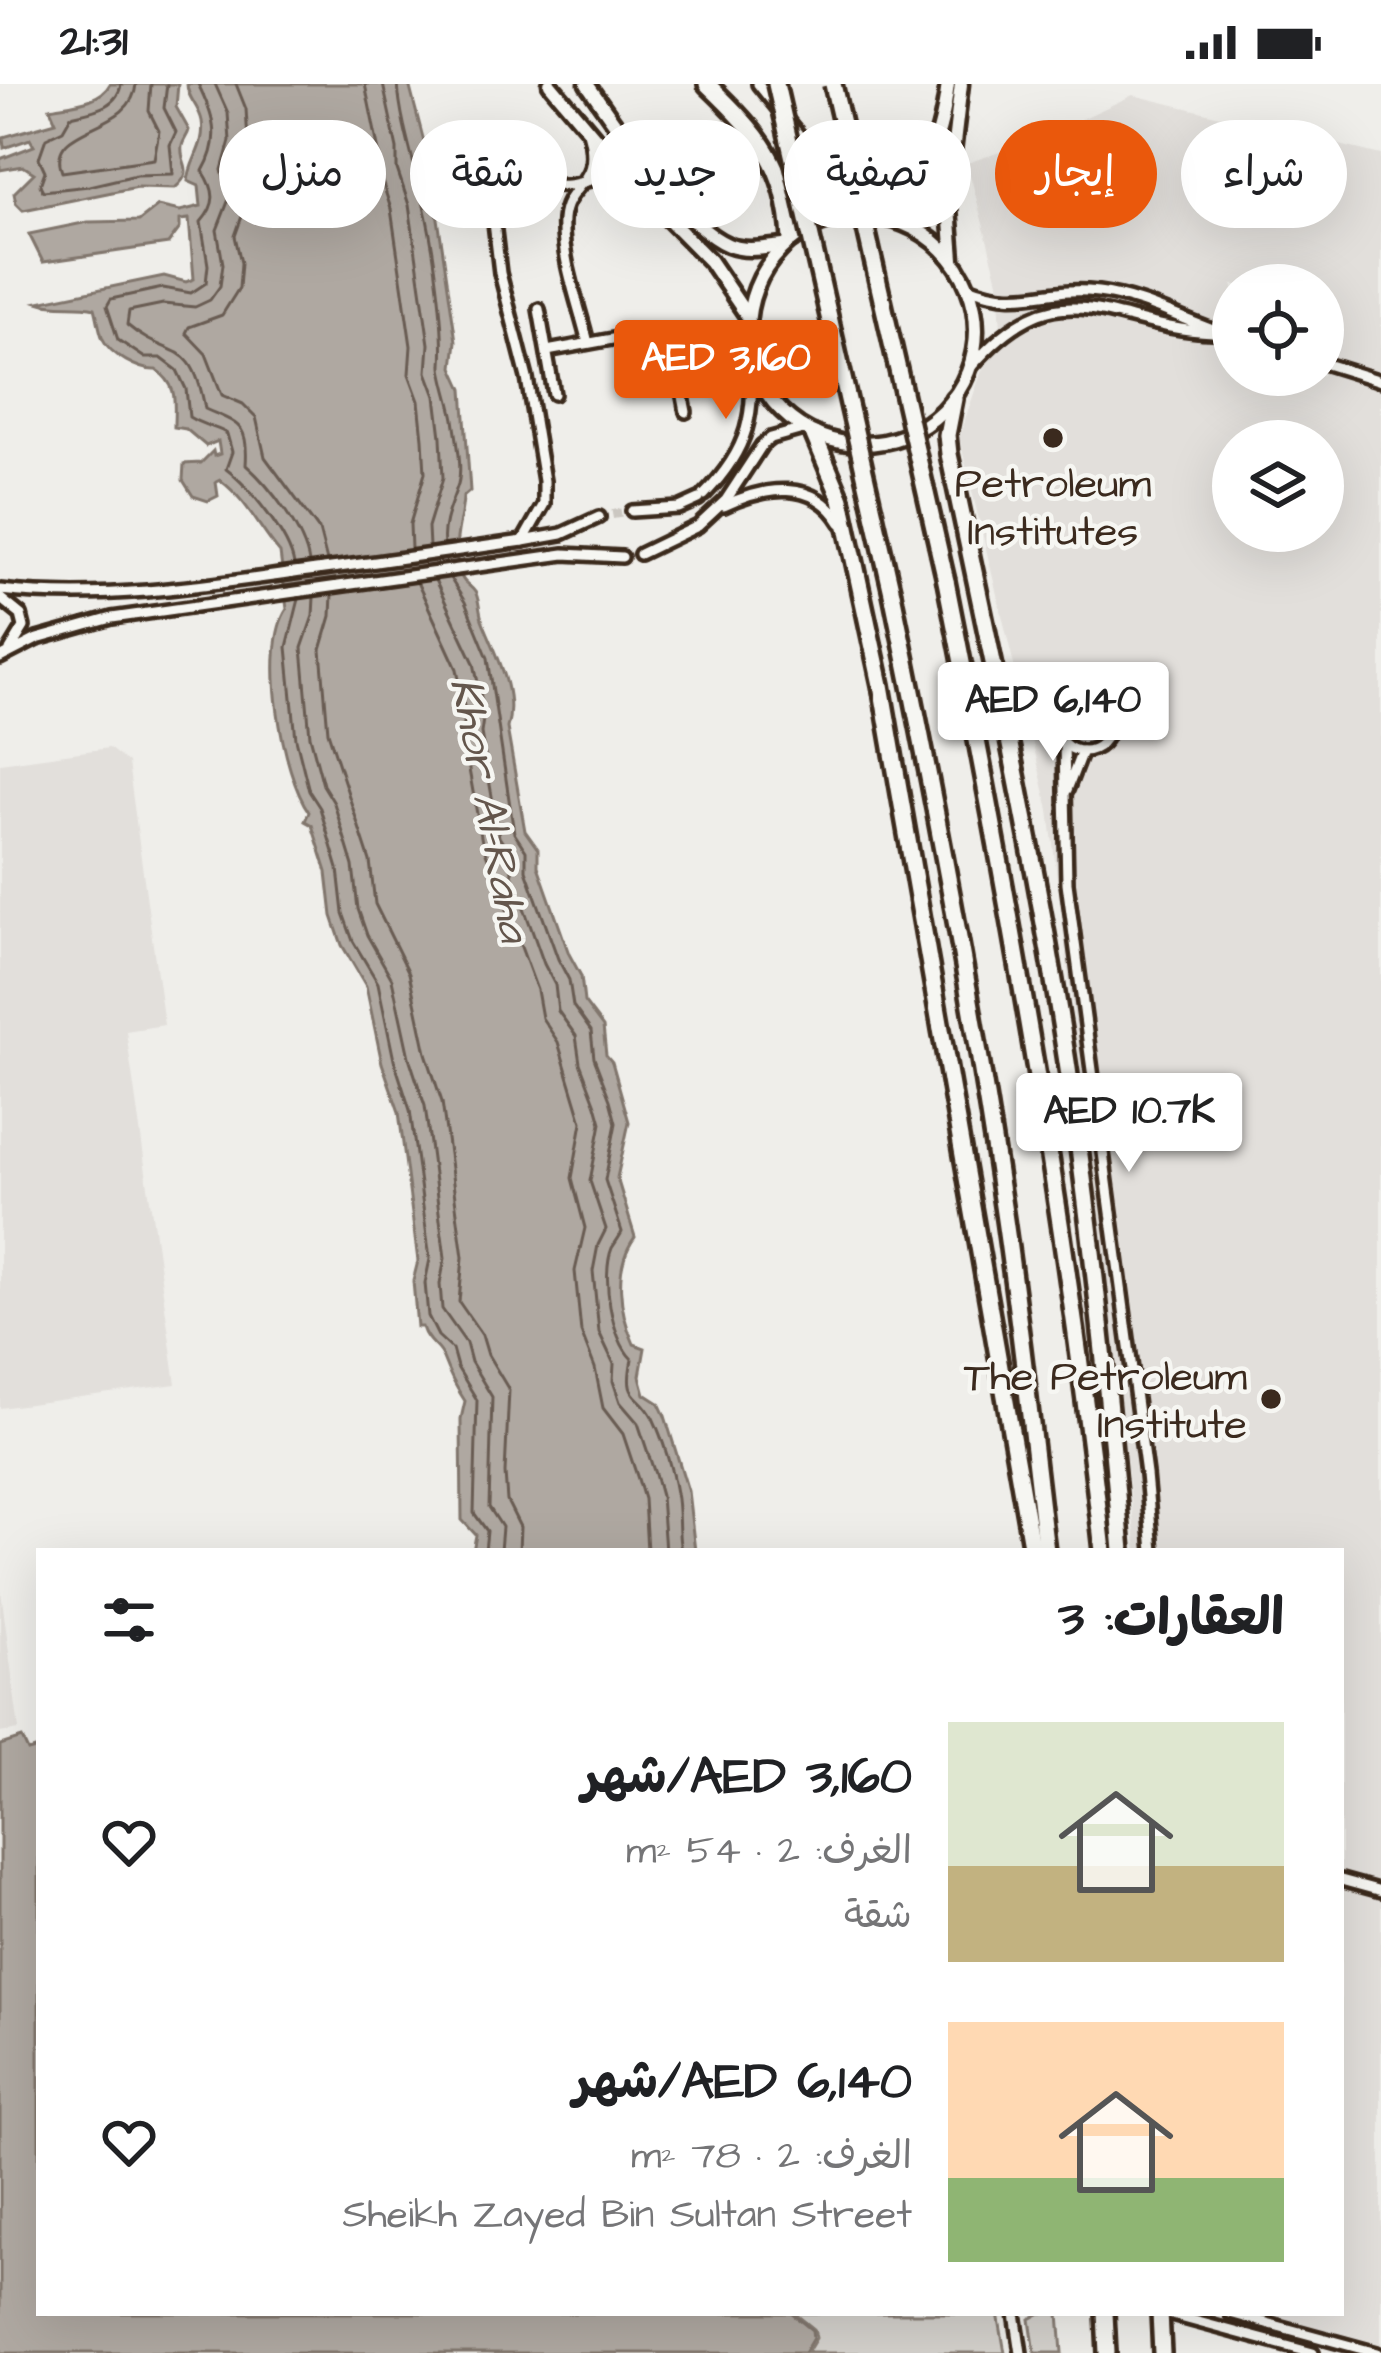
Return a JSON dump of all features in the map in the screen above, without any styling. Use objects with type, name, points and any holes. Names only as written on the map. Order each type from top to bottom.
[{"type":"highway","points":[[707,84],[776,163],[787,197],[788,243]]},
{"type":"highway","points":[[776,84],[892,592],[950,888],[993,1142],[1046,1548]]},
{"type":"highway","points":[[832,84],[946,581],[1037,1066],[1088,1411],[1103,1548]]},
{"type":"highway","points":[[954,399],[947,435],[949,454],[1028,835],[1066,1062],[1102,1329],[1122,1548]]},
{"type":"highway","points":[[808,432],[837,485],[855,559],[922,905],[1031,1548]]},
{"type":"highway","points":[[1162,2351],[1163,2316]]},
{"type":"main road","points":[[550,84],[591,135]]},
{"type":"main road","points":[[584,84],[712,237],[743,249],[788,243]]},
{"type":"main road","points":[[942,120],[948,84]]},
{"type":"main road","points":[[953,261],[948,195],[961,84]]},
{"type":"main road","points":[[677,228],[710,261],[748,316]]},
{"type":"main road","points":[[812,228],[788,243],[760,278],[748,316],[750,352],[760,382],[778,409],[808,432],[838,443],[890,442],[936,418],[954,399],[971,367],[976,326],[968,287],[953,261],[914,228]]},
{"type":"street","points":[[758,84],[787,120]]},
{"type":"street","points":[[587,130],[593,159],[586,181],[563,214],[588,343]]},
{"type":"street","points":[[523,541],[544,504],[544,481],[493,214],[500,196],[523,183],[572,185],[591,180]]},
{"type":"street","points":[[968,287],[1006,299],[1077,290],[1101,292],[1212,329]]},
{"type":"street","points":[[971,367],[1018,323],[1060,309],[1086,308],[1212,331]]},
{"type":"street","points":[[539,309],[554,394]]},
{"type":"street","points":[[547,351],[656,331],[666,334],[673,345],[686,412]]},
{"type":"street","points":[[632,511],[679,508],[702,497],[734,458],[750,424],[750,352]]},
{"type":"street","points":[[1344,370],[1381,381]]},
{"type":"street","points":[[640,554],[681,537],[718,508],[771,438],[808,432]]},
{"type":"street","points":[[718,508],[770,489],[807,494],[836,514],[855,559]]},
{"type":"street","points":[[0,594],[100,594],[252,579],[523,541],[562,534],[599,517]]},
{"type":"street","points":[[3,656],[37,639],[112,618],[565,554],[622,557]]},
{"type":"street","points":[[0,594],[14,605],[24,627],[3,656]]},
{"type":"street","points":[[1064,744],[1082,752],[1100,746],[1110,730],[1108,713],[1092,699],[1076,698],[1059,711],[1057,732],[1064,744],[1067,883],[1153,1548]]},
{"type":"street","points":[[1064,800],[1082,752]]},
{"type":"street","points":[[1344,1881],[1381,1891]]},
{"type":"street","points":[[1017,2316],[1021,2353]]},
{"type":"street","points":[[1174,2316],[1312,2353]]},
{"type":"street","points":[[1241,2316],[1377,2353]]},
{"type":"shaded area","points":[[1133,95],[1236,120],[1181,120],[1181,228],[1347,228],[1347,147],[1381,155],[1381,1892],[1344,1886],[1344,1548],[1137,1548],[1049,810],[959,437],[982,370],[1002,344],[998,281],[971,178],[971,162],[995,154],[995,228],[1157,228],[1157,120],[1080,120]]},
{"type":"shaded area","points":[[109,748],[128,763],[164,1025],[126,1031],[176,1384],[0,1408],[0,763]]},
{"type":"shaded area","points":[[0,1583],[19,1730],[0,1733]]},
{"type":"shaded area","points":[[1344,1891],[1381,1899],[1381,2344],[1274,2316],[1344,2316]]},
{"type":"shaded area","points":[[798,2316],[999,2316],[1005,2353],[807,2353],[816,2338],[814,2329]]},
{"type":"shaded area","points":[[1059,2316],[1062,2353],[1035,2353],[1030,2319]]},
{"type":"water","points":[[110,84],[178,84],[176,107],[189,130],[182,146],[185,176],[175,188],[137,187],[23,210],[14,193],[34,173],[23,166],[0,170],[0,159],[34,146],[30,139],[4,148],[3,137],[56,122],[50,108],[92,99]]},
{"type":"water","name":"Khor Al-Raha","points":[[187,84],[409,84],[418,120],[410,120],[410,228],[439,228],[456,341],[453,367],[463,389],[470,491],[463,497],[458,566],[476,594],[507,686],[507,728],[525,831],[538,849],[538,866],[581,976],[584,1002],[603,1027],[606,1055],[629,1122],[617,1178],[635,1237],[623,1262],[622,1304],[634,1344],[645,1348],[640,1376],[645,1394],[659,1403],[665,1416],[688,1491],[695,1548],[474,1548],[476,1535],[462,1520],[465,1401],[441,1354],[422,1327],[417,1327],[413,1281],[418,1261],[399,1112],[382,1063],[366,986],[342,945],[332,916],[327,872],[312,825],[305,821],[309,812],[283,741],[275,680],[279,627],[287,609],[280,553],[220,480],[216,482],[218,496],[208,501],[193,496],[183,480],[184,464],[201,463],[213,451],[214,456],[220,454],[218,441],[206,446],[186,429],[174,427],[169,382],[156,370],[134,365],[112,351],[103,339],[95,308],[38,302],[164,276],[186,282],[194,279],[189,219],[180,220],[168,244],[43,262],[29,234],[88,222],[139,221],[158,206],[180,211],[201,206],[199,186],[188,181],[202,138]]},
{"type":"water","points":[[22,1738],[28,1751],[36,1749],[36,2316],[795,2316],[812,2330],[804,2353],[0,2353],[0,1745]]},
{"type":"tunnel","points":[[599,517],[632,511]]},
{"type":"place","name":"Petroleum Institutes","points":[[1053,438]]},
{"type":"place","name":"The Petroleum Institute","points":[[1271,1399]]}]
